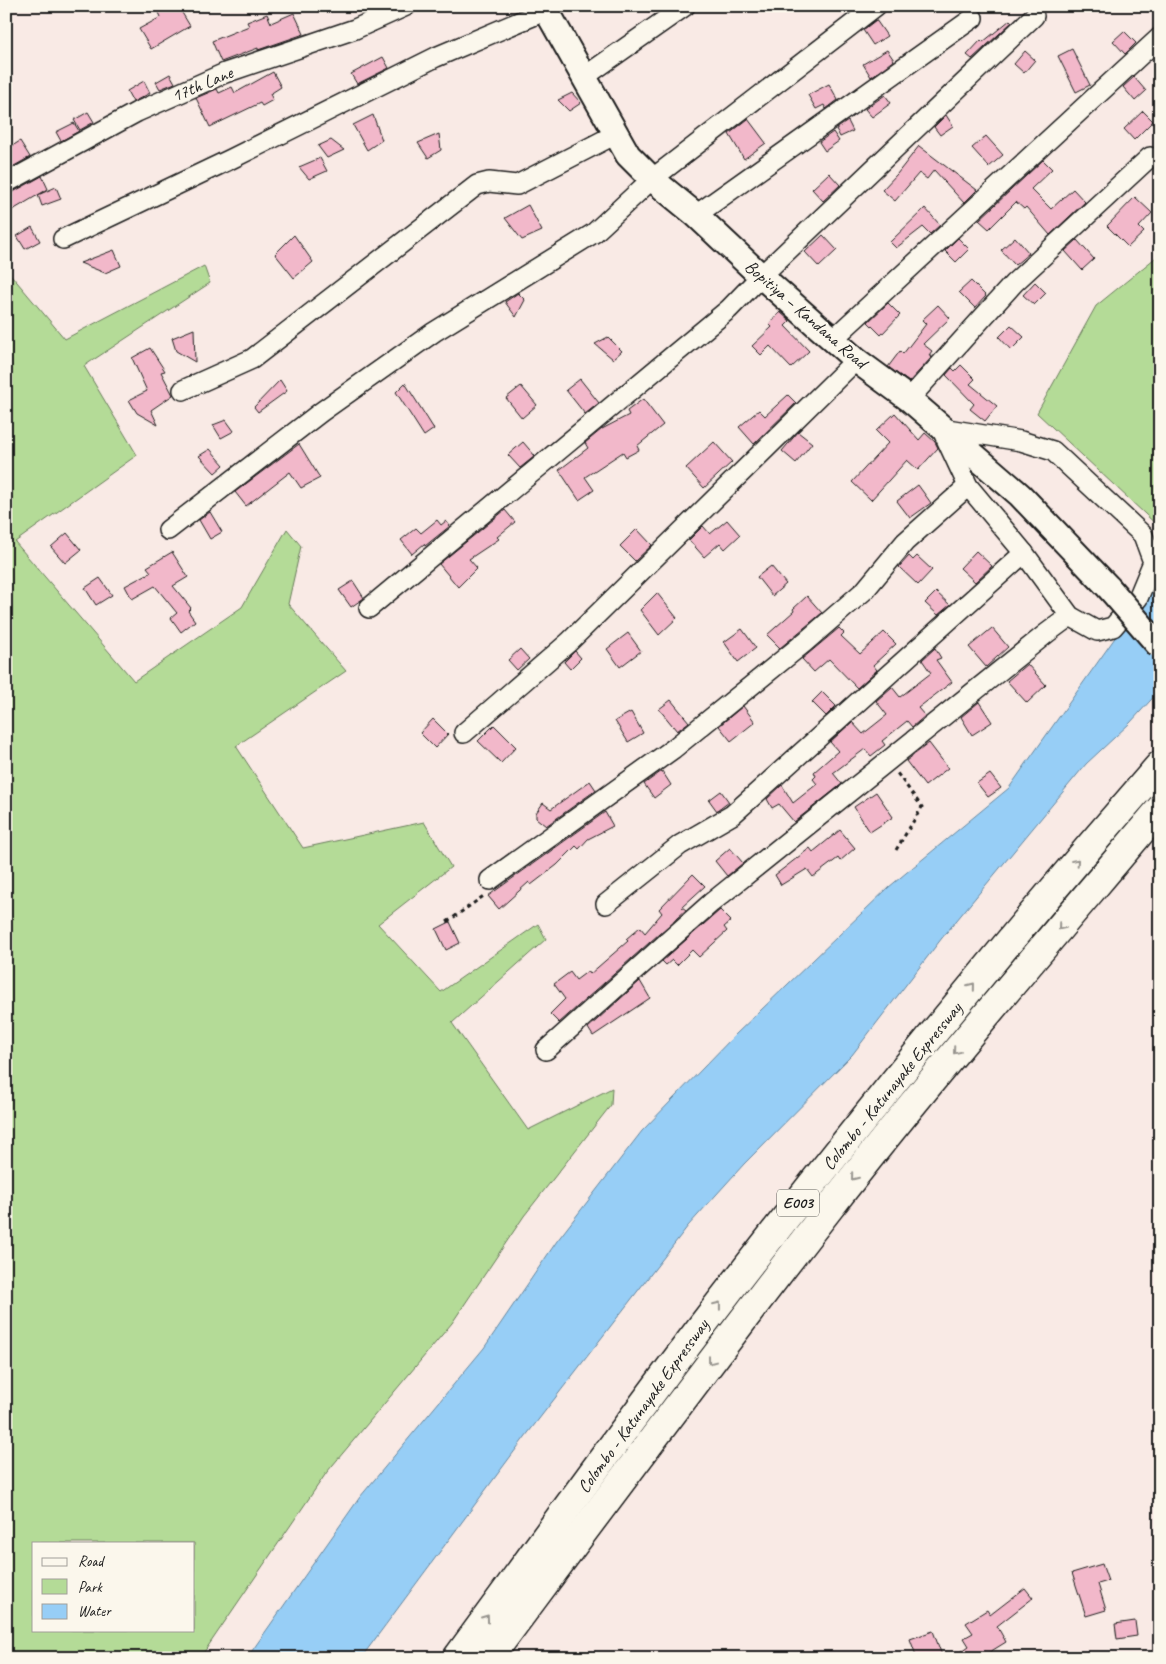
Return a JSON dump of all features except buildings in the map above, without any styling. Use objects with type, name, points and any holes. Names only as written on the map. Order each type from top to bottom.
[{"type":"highway","name":"Colombo - Katunayake Expressway","points":[[457,1658],[701,1327],[901,1073],[1024,922],[1160,766]]},
{"type":"highway","name":"Colombo - Katunayake Expressway","points":[[489,1658],[646,1447],[834,1202],[935,1076],[1160,809]]},
{"type":"street","name":"17th Lane","points":[[6,183],[138,112],[225,72],[355,29],[406,6]]},
{"type":"street","points":[[584,77],[685,6]]},
{"type":"street","points":[[168,530],[321,412],[434,332],[594,233],[652,179],[876,6]]},
{"type":"street","points":[[63,238],[231,160],[436,57],[546,8]]},
{"type":"street","name":"Bopitiya – Kandana Road","points":[[546,8],[628,155],[652,179],[696,214],[761,276],[856,360],[909,399],[1020,495],[1109,588],[1160,647]]},
{"type":"street","points":[[369,608],[729,309],[761,276],[1034,16]]},
{"type":"street","points":[[696,214],[973,18]]},
{"type":"street","points":[[833,339],[1160,37]]},
{"type":"street","points":[[183,390],[252,359],[477,185],[489,182],[517,185],[616,134]]},
{"type":"street","points":[[909,399],[1014,283],[1150,157]]},
{"type":"street","points":[[464,733],[569,642],[856,360]]},
{"type":"street","points":[[941,428],[1021,441],[1054,451],[1143,534],[1154,562],[1138,598],[1113,627],[1097,631],[1070,616],[1024,553],[968,486],[941,428]]},
{"type":"street","points":[[496,876],[673,749],[805,642],[865,590],[905,542],[968,486]]},
{"type":"street","points":[[606,904],[680,845],[732,815],[1024,553]]},
{"type":"street","points":[[546,1050],[711,903],[1070,616]]},
{"type":"path","points":[[888,760],[922,807],[896,850]]},
{"type":"path","points":[[447,922],[502,883],[496,876]]},
{"type":"green space","points":[[1160,254],[1160,528],[1037,413],[1096,306]]},
{"type":"green space","points":[[204,266],[210,283],[84,366],[137,455],[15,542],[134,681],[242,607],[287,529],[301,546],[288,604],[346,671],[236,746],[303,848],[424,822],[451,867],[378,924],[441,992],[538,924],[546,939],[452,1023],[528,1130],[612,1088],[611,1105],[524,1216],[452,1323],[327,1472],[200,1658],[6,1658],[6,269],[65,339]]},
{"type":"water","points":[[1160,574],[1160,690],[1130,723],[1086,764],[942,938],[852,1055],[744,1164],[688,1226],[525,1437],[361,1658],[247,1658],[360,1497],[484,1348],[557,1241],[642,1131],[735,1035],[889,887],[1009,788]]}]
